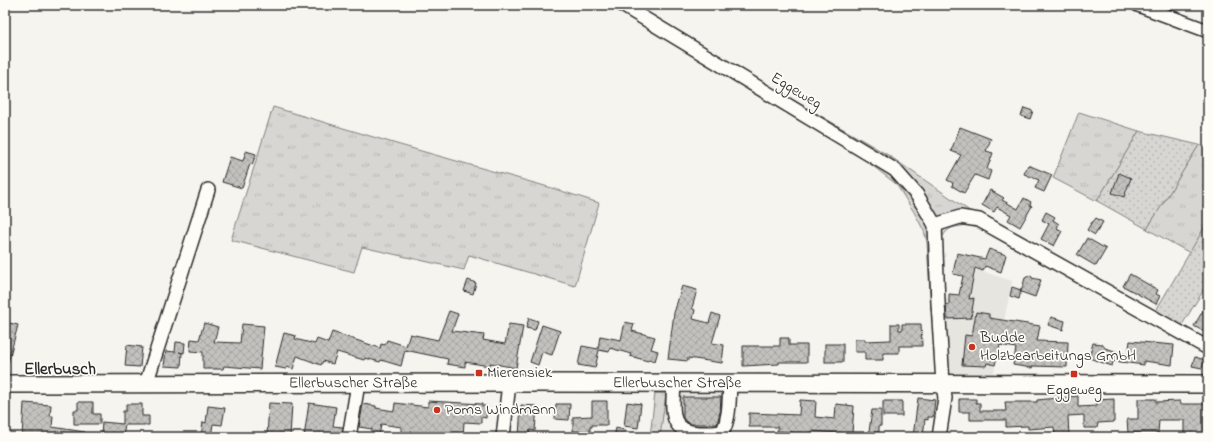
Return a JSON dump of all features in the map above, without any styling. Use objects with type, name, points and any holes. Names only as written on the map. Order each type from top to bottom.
[{"type":"main road","name":"Ellerbuscher Straße","points":[[5,384],[1208,384]]},
{"type":"street","name":"Eggeweg","points":[[622,5],[895,170],[917,195],[935,225],[938,303],[945,398],[939,437]]},
{"type":"street","points":[[1138,5],[1208,31]]},
{"type":"street","points":[[146,384],[208,190]]},
{"type":"street","points":[[935,225],[960,217],[979,220],[1208,348]]},
{"type":"street","points":[[503,437],[509,383]]},
{"type":"street","points":[[674,383],[673,410],[679,427],[685,431],[716,433],[723,431],[726,425],[730,383]]},
{"type":"street","points":[[349,437],[358,384]]},
{"type":"shaded area","points":[[975,269],[1012,281],[993,377],[948,375],[943,299],[969,298]]},
{"type":"shaded area","points":[[666,393],[736,393],[731,437],[660,437]]},
{"type":"green space","points":[[609,5],[636,5],[771,87],[888,155],[977,216],[965,225],[951,228],[941,239],[944,311],[931,311],[927,242],[924,231],[896,184],[860,156]]},
{"type":"green space","points":[[273,107],[599,203],[575,286],[469,255],[464,270],[362,247],[354,272],[231,240]]},
{"type":"green space","points":[[1079,112],[1139,131],[1097,201],[1053,178]]},
{"type":"green space","points":[[1139,131],[1199,145],[1147,229],[1097,201]]},
{"type":"green space","points":[[1199,145],[1208,148],[1208,230],[1204,228],[1190,253],[1147,229]]},
{"type":"green space","points":[[1204,228],[1208,230],[1208,283],[1180,328],[1155,312]]},
{"type":"green space","points":[[655,393],[666,393],[660,437],[650,437]]},
{"type":"building","points":[[1024,108],[1033,111],[1030,119],[1021,116]]},
{"type":"building","points":[[960,127],[991,139],[986,151],[993,153],[987,169],[991,171],[988,180],[975,175],[964,193],[952,186],[953,183],[947,180],[961,155],[951,151]]},
{"type":"building","points":[[246,151],[256,154],[252,165],[250,164],[242,188],[222,182],[230,157],[243,161]]},
{"type":"building","points":[[1028,165],[1052,175],[1044,192],[1035,188],[1039,180],[1024,174]]},
{"type":"building","points":[[1119,173],[1131,178],[1124,197],[1112,193]]},
{"type":"building","points":[[990,190],[1004,198],[1002,200],[1018,209],[1024,198],[1031,202],[1030,205],[1032,206],[1020,227],[1008,220],[1011,215],[997,207],[994,212],[982,205]]},
{"type":"building","points":[[1046,212],[1055,217],[1053,220],[1059,224],[1057,228],[1062,231],[1054,246],[1041,239],[1049,224],[1042,220]]},
{"type":"building","points":[[1096,218],[1103,222],[1095,235],[1087,230]]},
{"type":"building","points":[[1087,238],[1106,249],[1096,266],[1077,255]]},
{"type":"building","points":[[989,249],[1006,255],[1001,272],[985,266],[983,271],[975,268],[969,299],[974,298],[971,318],[947,319],[946,305],[949,304],[949,294],[959,295],[963,276],[953,274],[957,253],[985,259]]},
{"type":"building","points":[[1130,274],[1158,290],[1156,294],[1160,296],[1156,304],[1123,286]]},
{"type":"building","points":[[1031,275],[1032,278],[1041,280],[1035,297],[1021,292],[1025,278]]},
{"type":"building","points":[[468,280],[476,283],[473,294],[464,291]]},
{"type":"building","points":[[682,286],[697,290],[692,308],[695,310],[693,319],[709,323],[712,313],[720,316],[712,343],[724,345],[722,363],[688,358],[688,361],[668,359],[674,313]]},
{"type":"building","points":[[1012,287],[1021,290],[1019,299],[1010,296]]},
{"type":"building","points":[[1208,302],[1208,334],[1194,326]]},
{"type":"building","points":[[449,311],[458,314],[452,331],[484,335],[483,340],[505,344],[509,324],[523,326],[516,368],[490,363],[490,366],[465,362],[465,367],[447,364],[448,359],[405,350],[401,366],[381,360],[380,362],[365,358],[364,360],[337,352],[333,364],[323,361],[321,365],[297,356],[293,369],[287,367],[286,369],[275,367],[284,333],[296,336],[295,339],[315,344],[317,339],[328,343],[332,332],[380,348],[381,344],[385,345],[387,340],[406,346],[410,334],[438,340]]},
{"type":"building","points":[[976,312],[989,314],[989,318],[1040,326],[1037,341],[1068,342],[1067,367],[1033,366],[1032,368],[1013,365],[1016,348],[1000,345],[995,365],[987,363],[986,366],[962,365],[965,335],[972,336]]},
{"type":"building","points":[[1051,317],[1065,321],[1063,330],[1048,325]]},
{"type":"building","points":[[529,318],[538,321],[535,330],[526,328]]},
{"type":"building","points":[[5,322],[18,325],[8,363],[5,362]]},
{"type":"building","points":[[625,322],[634,324],[632,331],[655,337],[651,349],[658,351],[655,361],[648,359],[648,361],[630,356],[631,354],[610,348],[609,352],[599,350],[595,368],[578,365],[582,346],[598,349],[600,336],[621,340]]},
{"type":"building","points":[[204,323],[218,327],[214,342],[240,343],[242,324],[264,326],[260,369],[224,366],[223,369],[203,369],[203,352],[190,351],[191,339],[199,340]]},
{"type":"building","points":[[891,324],[899,324],[899,330],[902,330],[902,324],[921,324],[922,346],[899,346],[899,353],[883,353],[883,360],[865,360],[865,352],[855,352],[855,339],[865,339],[865,341],[891,340]]},
{"type":"building","points":[[542,325],[560,331],[552,355],[542,352],[538,365],[530,362]]},
{"type":"building","points":[[780,338],[789,338],[789,345],[807,345],[807,362],[779,362],[779,364],[743,366],[743,346],[780,346]]},
{"type":"building","points":[[1130,341],[1174,345],[1172,365],[1144,361],[1144,365],[1113,361],[1112,366],[1089,358],[1093,343],[1102,344],[1105,348],[1128,355]]},
{"type":"building","points":[[176,342],[185,343],[184,353],[179,352],[182,353],[181,367],[164,366],[166,351],[175,352]]},
{"type":"building","points":[[825,344],[843,344],[843,362],[825,362]]},
{"type":"building","points":[[127,345],[142,347],[140,367],[125,366]]},
{"type":"building","points":[[1195,357],[1205,360],[1202,368],[1192,366]]},
{"type":"building","points":[[1078,396],[1078,407],[1097,406],[1097,400],[1114,399],[1114,422],[1098,423],[1097,428],[1084,428],[1084,415],[1068,416],[1069,436],[1055,437],[1054,427],[1028,429],[1028,426],[1006,427],[1006,420],[970,420],[970,412],[959,412],[959,399],[976,399],[976,403],[980,403],[980,411],[1006,411],[1005,402],[1037,402],[1037,400]]},
{"type":"building","points":[[683,397],[721,397],[720,412],[717,424],[691,424],[686,422],[683,418]]},
{"type":"building","points":[[918,398],[935,400],[933,417],[928,417],[928,420],[925,419],[923,437],[913,437]]},
{"type":"building","points":[[1138,399],[1156,399],[1156,402],[1180,401],[1180,404],[1208,404],[1208,436],[1184,437],[1184,420],[1159,420],[1158,433],[1128,433],[1127,419],[1138,419]]},
{"type":"building","points":[[800,400],[816,401],[815,417],[835,419],[836,404],[854,406],[852,434],[812,431],[811,434],[777,431],[778,427],[749,427],[749,413],[799,415]]},
{"type":"building","points":[[428,401],[482,404],[482,406],[487,406],[486,418],[481,417],[481,423],[464,422],[463,437],[402,437],[403,431],[401,431],[401,427],[381,424],[379,437],[371,435],[372,429],[359,427],[363,404],[394,411],[395,403],[428,407]]},
{"type":"building","points":[[592,401],[607,401],[607,425],[592,425],[592,427],[590,427],[590,432],[573,431],[573,417],[592,416]]},
{"type":"building","points":[[883,401],[902,401],[902,416],[883,416]]},
{"type":"building","points":[[78,402],[93,402],[93,414],[100,414],[100,424],[74,424],[74,410],[78,410]]},
{"type":"building","points":[[627,402],[641,404],[638,428],[624,426]]},
{"type":"building","points":[[24,403],[51,405],[50,416],[53,416],[52,427],[85,432],[84,437],[22,437]]},
{"type":"building","points":[[269,403],[292,404],[290,437],[267,437]]},
{"type":"building","points":[[309,403],[336,407],[333,426],[343,427],[341,437],[304,437]]},
{"type":"building","points":[[126,404],[142,404],[142,416],[149,416],[149,425],[125,425],[123,437],[101,437],[102,422],[123,424],[123,411],[126,411]]},
{"type":"building","points":[[556,404],[570,404],[569,420],[555,419]]},
{"type":"building","points":[[521,405],[537,406],[535,431],[530,430],[529,436],[519,436]]},
{"type":"building","points":[[208,406],[225,408],[222,425],[213,424],[211,437],[201,437],[203,422],[206,423]]},
{"type":"building","points":[[872,410],[881,410],[881,426],[879,426],[879,432],[869,432]]},
{"type":"building","points":[[616,428],[625,430],[624,437],[614,437]]},
{"type":"place","name":"Budde Holzbearbeitungs GmbH","points":[[972,347]]},
{"type":"place","name":"Mierensiek","points":[[479,373]]},
{"type":"place","name":"Eggeweg","points":[[1074,374]]},
{"type":"place","name":"Poms Windmann","points":[[437,410]]},
{"type":"district","name":"Ellerbusch","points":[[60,369]]}]
